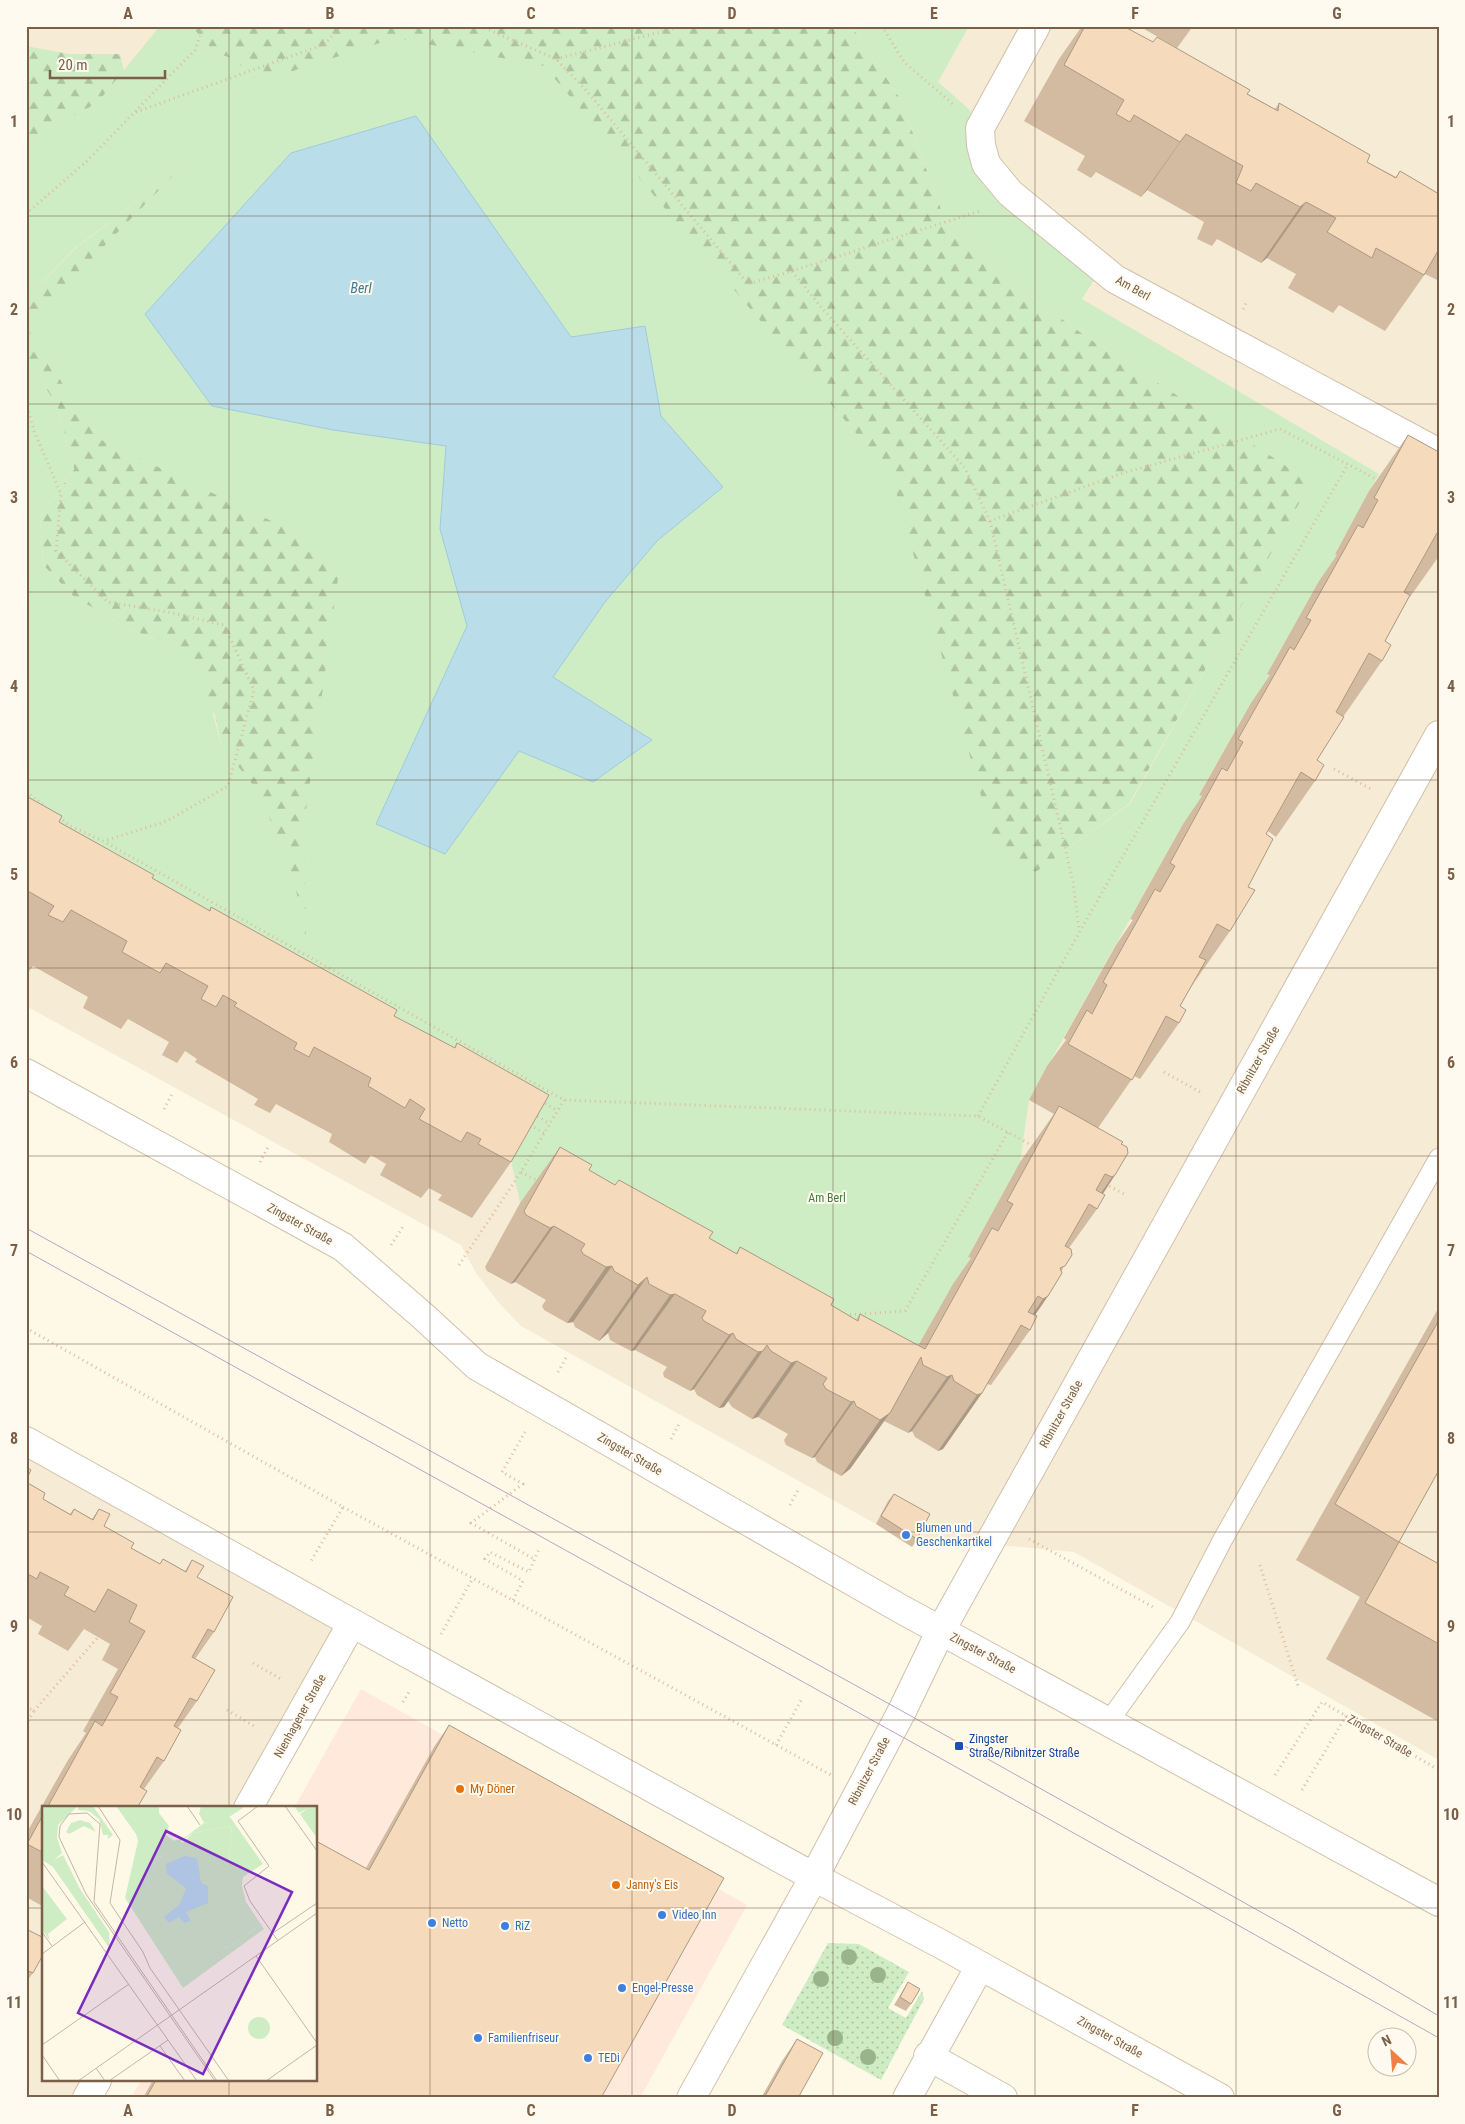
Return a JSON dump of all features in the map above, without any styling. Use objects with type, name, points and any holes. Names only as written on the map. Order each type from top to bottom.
[{"type":"street","points":[[980,128],[1036,26]]},
{"type":"street","name":"Am Berl","points":[[980,128],[981,144],[986,164],[1010,193],[1116,279],[1439,453]]},
{"type":"street","name":"Ribnitzer Straße","points":[[691,2098],[814,1877],[902,1712],[941,1630],[1400,804],[1430,771],[1439,735]]},
{"type":"street","name":"Zingster Straße","points":[[26,1073],[343,1247],[477,1366],[941,1630],[1439,1902]]},
{"type":"street","name":"Zingster Straße","points":[[26,1441],[352,1623],[1220,2098]]},
{"type":"street","name":"Nienhagener Straße","points":[[249,1806],[352,1623]]},
{"type":"street","points":[[907,2098],[928,2056],[980,1966]]},
{"type":"street","points":[[928,2056],[1003,2098]]},
{"type":"street","points":[[87,2098],[96,2082]]},
{"type":"lane","points":[[1109,1721],[1180,1622],[1223,1539],[1439,1158]]},
{"type":"path","points":[[26,214],[88,161],[195,50],[204,26]]},
{"type":"path","points":[[134,112],[325,44],[340,26]]},
{"type":"path","points":[[480,26],[556,59],[585,89],[748,284],[993,206],[1010,193]]},
{"type":"path","points":[[556,59],[684,26]]},
{"type":"path","points":[[882,26],[904,62],[980,128]]},
{"type":"path","points":[[792,271],[821,307],[965,468],[990,520],[1073,882],[1080,931]]},
{"type":"path","points":[[26,402],[34,431],[61,494],[56,551],[108,602],[168,612],[224,625],[254,690],[228,786],[167,821],[103,841]]},
{"type":"path","points":[[990,520],[1124,474],[1280,428],[1388,485]]},
{"type":"path","points":[[978,1116],[1080,931],[1348,464]]},
{"type":"path","points":[[1334,769],[1400,804]]},
{"type":"path","points":[[26,792],[48,809]]},
{"type":"path","points":[[56,815],[70,826],[103,841],[564,1100],[978,1116],[1042,1150]]},
{"type":"path","points":[[89,845],[94,837]]},
{"type":"path","points":[[240,928],[244,920]]},
{"type":"path","points":[[1164,1072],[1231,1109]]},
{"type":"path","points":[[533,1097],[558,1111]]},
{"type":"path","points":[[459,1265],[521,1172],[564,1100]]},
{"type":"path","points":[[525,1110],[550,1124]]},
{"type":"path","points":[[527,1123],[544,1133]]},
{"type":"path","points":[[837,1315],[905,1311],[1008,1132]]},
{"type":"path","points":[[521,1172],[547,1186]]},
{"type":"path","points":[[1102,1182],[1126,1195]]},
{"type":"path","points":[[26,1328],[343,1507],[835,1777]]},
{"type":"path","points":[[534,1559],[471,1523],[523,1484],[502,1472],[566,1358]]},
{"type":"path","points":[[294,1590],[343,1507]]},
{"type":"path","points":[[1000,1524],[1180,1622]]},
{"type":"path","points":[[513,1600],[523,1581],[485,1559],[490,1552],[529,1572],[539,1549]]},
{"type":"path","points":[[1260,1565],[1299,1689]]},
{"type":"path","points":[[26,1724],[34,1710],[98,1637]]},
{"type":"path","points":[[776,1745],[803,1697]]},
{"type":"path","name":"Zingster Straße","points":[[1258,1802],[1322,1702],[1439,1770]]},
{"type":"path","points":[[26,1706],[34,1710]]},
{"type":"path","points":[[1285,1818],[1346,1716]]},
{"type":"shaded area","points":[[26,26],[1439,26],[1439,1760],[1074,1552],[928,1538],[912,1547],[876,1524],[521,1326],[500,1304],[476,1273],[461,1245],[26,1006]]},
{"type":"shaded area","points":[[26,1441],[352,1623],[249,1806],[42,1806],[42,2082],[96,2082],[87,2098],[26,2098]]},
{"type":"shaded area","name":"RiZ","points":[[361,1689],[747,1905],[640,2098],[131,2098],[140,2082],[318,2082],[318,1806],[295,1806]]},
{"type":"green space","points":[[160,26],[191,26],[214,52],[233,59],[262,84],[271,78],[395,38],[544,66],[883,465],[896,492],[992,835],[1026,879],[1130,804],[1311,482],[1087,337],[1033,298],[943,214],[900,98],[855,31],[845,26],[969,26],[938,82],[971,111],[967,139],[972,165],[985,187],[1094,280],[1082,299],[1379,474],[1335,553],[1339,556],[1319,582],[1268,673],[1272,676],[1251,704],[1199,794],[1204,798],[1183,824],[1029,1100],[1020,1162],[968,1257],[974,1260],[886,1405],[520,1203],[509,1151],[26,881],[26,357],[57,406],[74,469],[40,517],[43,565],[74,597],[129,629],[169,644],[200,663],[221,745],[260,794],[294,879],[306,943],[304,825],[338,578],[309,539],[97,438],[26,326],[251,96],[137,201],[74,249],[26,299],[26,141],[97,103]]},
{"type":"green space","points":[[191,26],[845,26],[855,31],[900,98],[943,214],[1033,298],[1087,337],[1312,482],[1129,804],[986,909],[306,947],[260,795],[221,745],[215,715],[169,644],[129,629],[74,597],[43,565],[40,517],[74,469],[57,406],[26,357],[26,299],[75,249],[137,201],[262,85],[233,59],[214,52]]},
{"type":"green space","points":[[26,46],[69,54],[120,54],[132,104],[26,185]]},
{"type":"green space","points":[[828,1943],[859,1944],[909,1972],[888,2008],[906,2018],[922,1991],[924,1999],[881,2080],[782,2025]]},
{"type":"water","name":"Berl","points":[[416,116],[571,337],[645,326],[661,416],[723,487],[657,541],[605,602],[553,677],[652,740],[593,782],[519,751],[445,854],[376,824],[467,626],[440,529],[446,446],[333,430],[212,406],[145,314],[291,153]]},
{"type":"building","points":[[1085,26],[1125,26],[1153,42],[1157,37],[1250,90],[1247,94],[1278,111],[1279,103],[1370,155],[1367,162],[1396,178],[1400,171],[1439,194],[1439,249],[1424,275],[1376,248],[1372,258],[1327,232],[1336,218],[1306,202],[1300,207],[1256,183],[1251,191],[1236,183],[1243,166],[1186,134],[1180,142],[1134,115],[1130,122],[1116,114],[1124,100],[1064,65]]},
{"type":"building","points":[[1408,435],[1439,452],[1439,534],[1437,533],[1404,592],[1410,595],[1385,641],[1391,645],[1382,661],[1369,653],[1336,712],[1344,717],[1317,760],[1324,765],[1315,781],[1301,772],[1266,834],[1273,839],[1248,887],[1255,890],[1230,931],[1217,924],[1199,957],[1206,960],[1180,1006],[1186,1010],[1179,1023],[1166,1016],[1132,1080],[1068,1044],[1087,1010],[1092,1014],[1107,985],[1103,982],[1155,889],[1160,892],[1175,866],[1170,863],[1222,768],[1227,771],[1243,742],[1238,739],[1290,647],[1294,650],[1311,620],[1306,618],[1358,525],[1363,528],[1378,500],[1374,498]]},
{"type":"building","points":[[26,796],[62,816],[59,822],[154,875],[152,878],[210,911],[211,907],[397,1010],[394,1016],[455,1048],[457,1043],[549,1095],[511,1162],[478,1144],[481,1139],[467,1132],[461,1142],[419,1119],[425,1109],[410,1099],[405,1108],[368,1086],[371,1078],[314,1047],[309,1057],[294,1049],[297,1043],[234,1006],[237,1003],[223,995],[216,1007],[201,999],[208,986],[166,963],[160,973],[122,952],[127,941],[71,910],[63,922],[48,915],[54,906],[26,890]]},
{"type":"building","points":[[1059,1106],[1123,1142],[1121,1144],[1127,1147],[1128,1153],[1115,1175],[1112,1177],[1105,1174],[1096,1190],[1105,1195],[1097,1209],[1089,1204],[1065,1246],[1071,1249],[1072,1255],[1065,1266],[1060,1268],[1062,1273],[1048,1296],[1043,1299],[1038,1296],[1028,1312],[1037,1316],[1030,1330],[1021,1325],[982,1393],[977,1395],[954,1381],[952,1375],[947,1377],[923,1365],[921,1357],[890,1413],[880,1420],[856,1406],[854,1401],[851,1402],[826,1389],[823,1384],[827,1378],[797,1361],[791,1363],[771,1351],[767,1345],[763,1351],[758,1352],[736,1339],[733,1333],[729,1335],[704,1321],[702,1318],[706,1311],[675,1294],[670,1295],[649,1284],[647,1277],[638,1285],[614,1271],[612,1266],[606,1267],[583,1254],[581,1250],[585,1244],[554,1226],[550,1228],[526,1215],[524,1211],[560,1147],[592,1165],[589,1170],[615,1185],[619,1180],[713,1232],[709,1238],[737,1254],[740,1247],[834,1299],[831,1305],[858,1321],[860,1314],[925,1349],[992,1228],[998,1231],[1013,1204],[1007,1201]]},
{"type":"building","points":[[1439,1320],[1439,1470],[1399,1542],[1335,1504]]},
{"type":"building","points":[[26,1467],[31,1470],[26,1480]]},
{"type":"building","points":[[26,1482],[45,1493],[43,1499],[71,1515],[74,1509],[93,1520],[99,1509],[110,1514],[104,1526],[134,1543],[131,1548],[160,1564],[163,1559],[186,1572],[192,1560],[204,1566],[197,1577],[233,1597],[214,1632],[208,1629],[192,1657],[215,1670],[197,1701],[190,1698],[174,1726],[181,1730],[164,1761],[157,1757],[140,1787],[147,1791],[138,1806],[48,1806],[95,1721],[102,1726],[118,1697],[110,1693],[145,1631],[129,1622],[137,1605],[108,1589],[95,1612],[64,1595],[69,1587],[40,1572],[37,1579],[26,1573]]},
{"type":"building","name":"Blumen und Geschenkartikel","points":[[894,1494],[930,1514],[917,1539],[881,1516]]},
{"type":"building","points":[[1399,1542],[1439,1564],[1439,1644],[1365,1603]]},
{"type":"building","name":"RiZ","points":[[449,1725],[724,1878],[601,2098],[146,2098],[155,2082],[318,2082],[318,1842],[369,1870]]},
{"type":"building","points":[[42,1817],[42,1852],[27,1844]]},
{"type":"building","points":[[26,1929],[42,1937],[42,1957],[33,1973],[26,1970]]},
{"type":"building","points":[[908,1982],[920,1989],[911,2004],[900,1997]]},
{"type":"building","points":[[797,2039],[823,2053],[798,2098],[764,2098]]},
{"type":"tram line","points":[[26,1228],[902,1711],[1293,1930],[1439,2016]]},
{"type":"tram line","points":[[26,1251],[915,1744],[1439,2038]]},
{"type":"place","name":"Blumen und Geschenkartikel","points":[[906,1535]]},
{"type":"place","name":"Zingster Straße/Ribnitzer Straße","points":[[959,1746]]},
{"type":"place","name":"My Döner","points":[[460,1789]]},
{"type":"place","name":"Janny's Eis","points":[[616,1885]]},
{"type":"place","name":"Video Inn","points":[[662,1915]]},
{"type":"place","name":"Netto","points":[[432,1923]]},
{"type":"place","name":"RiZ","points":[[505,1926]]},
{"type":"place","name":"Engel-Presse","points":[[622,1988]]},
{"type":"place","name":"Familienfriseur","points":[[478,2038]]},
{"type":"place","name":"TEDi","points":[[588,2058]]}]
